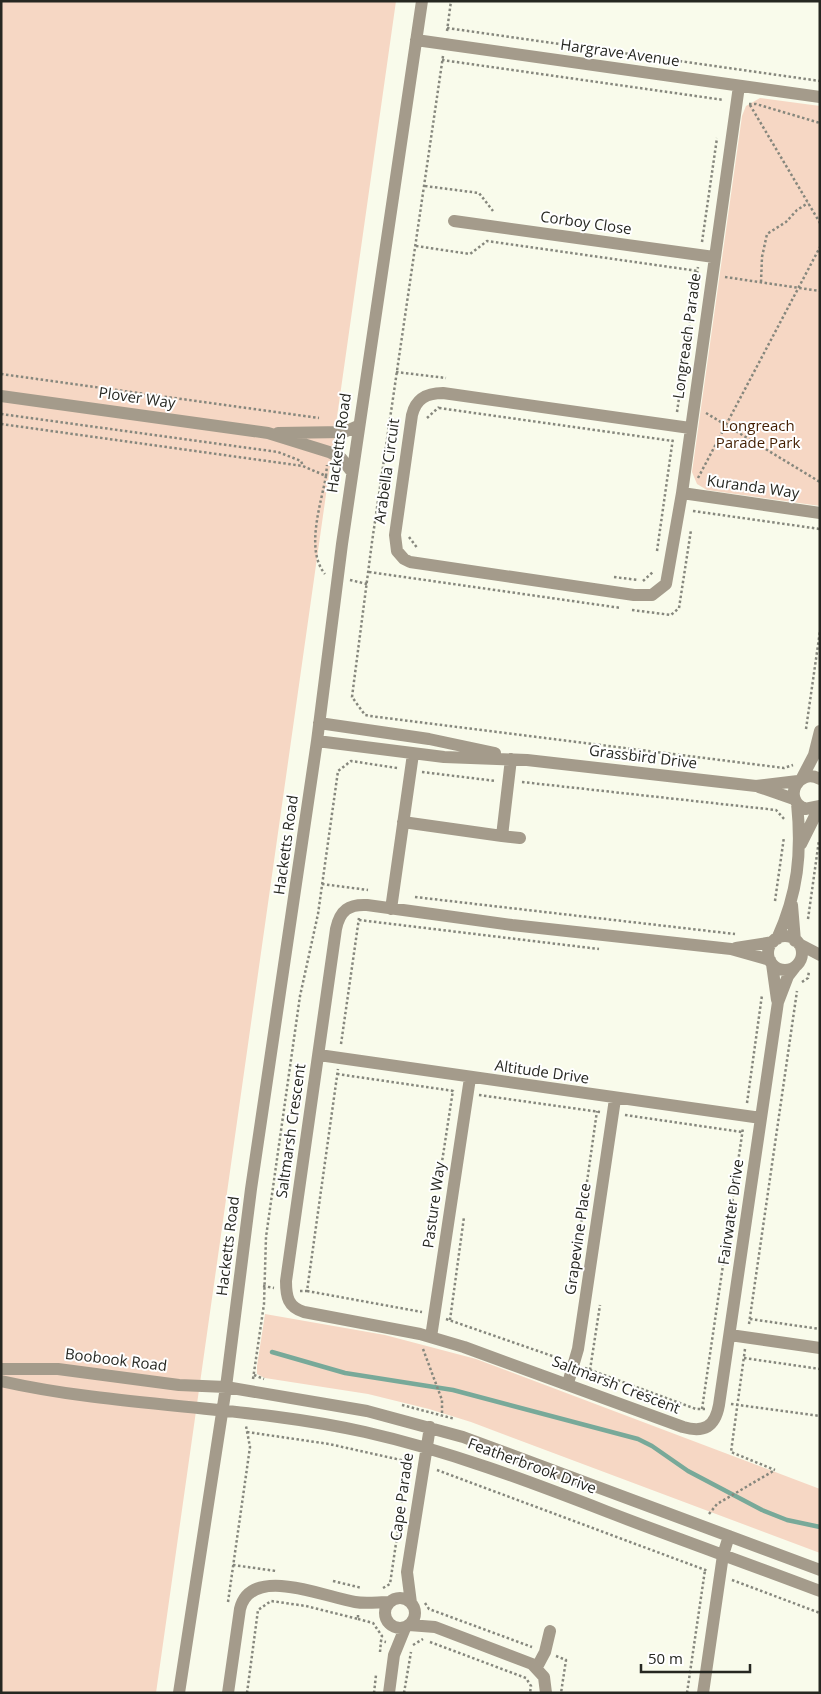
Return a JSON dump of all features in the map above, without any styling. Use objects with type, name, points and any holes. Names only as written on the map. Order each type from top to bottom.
[{"type":"street","name":"Hacketts Road","points":[[180,1693],[226,1387],[272,1038],[317,740],[358,426],[422,1]]},
{"type":"street","name":"Hargrave Avenue","points":[[416,40],[820,97]]},
{"type":"street","name":"Longreach Parade","points":[[662,590],[668,577],[682,493],[739,86]]},
{"type":"street","name":"Corboy Close","points":[[454,221],[714,257]]},
{"type":"street","name":"Arabella Circuit","points":[[662,590],[652,595],[634,595],[404,560],[395,546],[395,535],[412,414],[420,399],[430,394],[441,393],[690,428]]},
{"type":"street","name":"Plover Way","points":[[1,396],[268,433],[329,452],[341,458],[352,472]]},
{"type":"street","name":"Plover Way","points":[[268,433],[308,430],[344,432],[358,426]]},
{"type":"street","name":"Kuranda Way","points":[[682,493],[820,514]]},
{"type":"street","name":"Grassbird Drive","points":[[319,723],[429,739],[527,760]]},
{"type":"street","points":[[819,737],[820,770]]},
{"type":"street","points":[[796,966],[801,955],[797,943],[792,905],[800,845],[796,801],[793,790],[814,755],[819,737]]},
{"type":"street","name":"Grassbird Drive","points":[[317,740],[413,754],[527,760],[756,786],[796,801],[810,809],[820,806]]},
{"type":"street","points":[[391,909],[413,754]]},
{"type":"street","points":[[502,836],[511,759]]},
{"type":"street","name":"Grassbird Drive","points":[[756,786],[811,776],[820,780]]},
{"type":"street","points":[[800,845],[820,806]]},
{"type":"street","points":[[403,822],[520,838]]},
{"type":"street","points":[[361,905],[512,925],[731,949],[771,962],[780,970],[817,960]]},
{"type":"street","name":"Saltmarsh Crescent","points":[[361,905],[346,909],[338,921],[286,1289],[290,1305],[298,1310],[431,1337],[568,1383],[683,1427],[698,1430],[712,1425]]},
{"type":"street","points":[[771,962],[768,950],[792,905]]},
{"type":"street","points":[[731,949],[786,937],[797,943],[817,960]]},
{"type":"street","name":"Fairwater Drive","points":[[771,962],[778,1002]]},
{"type":"street","name":"Fairwater Drive","points":[[712,1425],[719,1407],[778,1002],[788,976],[796,966]]},
{"type":"street","name":"Altitude Drive","points":[[319,1055],[615,1099],[761,1118]]},
{"type":"street","name":"Pasture Way","points":[[431,1337],[470,1078]]},
{"type":"street","name":"Grapevine Place","points":[[568,1383],[575,1364],[615,1099]]},
{"type":"street","points":[[730,1334],[820,1348]]},
{"type":"street","name":"Boobook Road","points":[[1,1369],[58,1369],[179,1384],[226,1387]]},
{"type":"street","points":[[1,1381],[184,1408],[223,1408]]},
{"type":"street","name":"Featherbrook Drive","points":[[226,1387],[367,1411],[430,1427],[502,1451],[820,1570]]},
{"type":"street","name":"Featherbrook Drive","points":[[223,1408],[334,1426],[426,1447],[484,1465],[820,1591]]},
{"type":"street","name":"Cape Parade","points":[[413,1607],[407,1572],[422,1466],[430,1427]]},
{"type":"street","points":[[702,1693],[723,1555],[729,1536]]},
{"type":"street","name":"Cape Parade","points":[[392,1601],[407,1572]]},
{"type":"street","points":[[228,1693],[242,1602],[253,1589],[264,1586],[279,1587],[359,1603],[392,1601],[403,1598],[435,1627],[537,1667],[544,1677],[546,1693]]},
{"type":"street","points":[[392,1601],[385,1610],[394,1655]]},
{"type":"street","points":[[359,1603],[398,1629],[407,1627],[435,1627]]},
{"type":"street","points":[[389,1693],[394,1655],[407,1627],[414,1619],[413,1607]]},
{"type":"street","points":[[537,1667],[545,1652],[550,1631]]},
{"type":"path","points":[[451,1],[352,697],[365,715],[784,768],[788,768],[798,761]]},
{"type":"path","points":[[447,28],[820,81]]},
{"type":"path","points":[[442,60],[750,105],[756,104],[820,123]]},
{"type":"path","points":[[750,105],[820,223]]},
{"type":"path","points":[[425,186],[479,193],[491,211],[501,212]]},
{"type":"path","points":[[761,282],[762,257],[767,234],[786,222],[797,210],[808,203]]},
{"type":"path","points":[[416,246],[470,254],[487,241],[697,271],[712,275],[820,291]]},
{"type":"path","points":[[695,495],[699,475],[820,247]]},
{"type":"path","points":[[1,374],[324,418]]},
{"type":"path","points":[[439,408],[443,378]]},
{"type":"path","points":[[425,426],[427,417],[439,408],[673,441],[656,553]]},
{"type":"path","points":[[677,412],[710,413],[820,482]]},
{"type":"path","points":[[1,414],[278,452],[301,461],[303,466]]},
{"type":"path","points":[[1,424],[303,466],[326,476]]},
{"type":"path","points":[[329,452],[316,547],[320,568],[325,575],[367,584]]},
{"type":"path","points":[[693,511],[820,529]]},
{"type":"path","points":[[411,529],[409,538],[418,549],[428,550]]},
{"type":"path","points":[[614,577],[643,581],[654,572],[655,563]]},
{"type":"path","points":[[804,738],[820,631]]},
{"type":"path","points":[[254,1375],[264,1304],[263,1286],[266,1237],[300,996],[322,884],[338,771],[351,761],[366,763]]},
{"type":"path","points":[[474,780],[509,781],[776,810],[786,823]]},
{"type":"path","points":[[775,906],[785,832]]},
{"type":"path","points":[[806,928],[820,834]]},
{"type":"path","points":[[322,884],[510,909],[737,934]]},
{"type":"path","points":[[307,1292],[363,890]]},
{"type":"path","points":[[708,1514],[722,1501],[775,1470],[731,1452],[798,984],[808,978],[817,960]]},
{"type":"path","points":[[702,1409],[763,988]]},
{"type":"path","points":[[337,1074],[742,1132]]},
{"type":"path","points":[[573,1283],[597,1111]]},
{"type":"path","points":[[263,1286],[364,1300],[434,1315],[488,1332],[696,1409],[737,1404],[820,1416]]},
{"type":"path","points":[[750,1319],[820,1328]]},
{"type":"path","points":[[562,1359],[563,1350]]},
{"type":"path","points":[[744,1358],[820,1369]]},
{"type":"path","points":[[431,1371],[442,1400],[442,1415]]},
{"type":"path","points":[[719,1407],[736,1414]]},
{"type":"path","points":[[277,1571],[233,1565],[250,1447],[247,1432],[329,1444],[451,1474],[820,1613]]},
{"type":"path","points":[[377,1592],[390,1584],[408,1462]]},
{"type":"path","points":[[687,1693],[705,1570]]},
{"type":"path","points":[[247,1693],[258,1610],[271,1601],[306,1606],[358,1619],[359,1603],[365,1589],[330,1580]]},
{"type":"path","points":[[430,1642],[526,1678],[531,1686],[530,1693]]},
{"type":"path","points":[[404,1693],[411,1646]]},
{"type":"green space","points":[[1,1],[396,1],[156,1693],[1,1693]]},
{"type":"green space","name":"Longreach Parade Park","points":[[760,98],[820,106],[820,506],[707,490],[697,484],[692,472],[742,116],[746,106]]},
{"type":"green space","points":[[265,1314],[385,1335],[476,1359],[820,1489],[820,1553],[471,1422],[429,1409],[368,1394],[265,1378],[257,1374],[257,1366]]},
{"type":"waterway","points":[[272,1352],[345,1373],[453,1390],[638,1439],[652,1446],[688,1471],[762,1510],[787,1520],[820,1527]]}]
